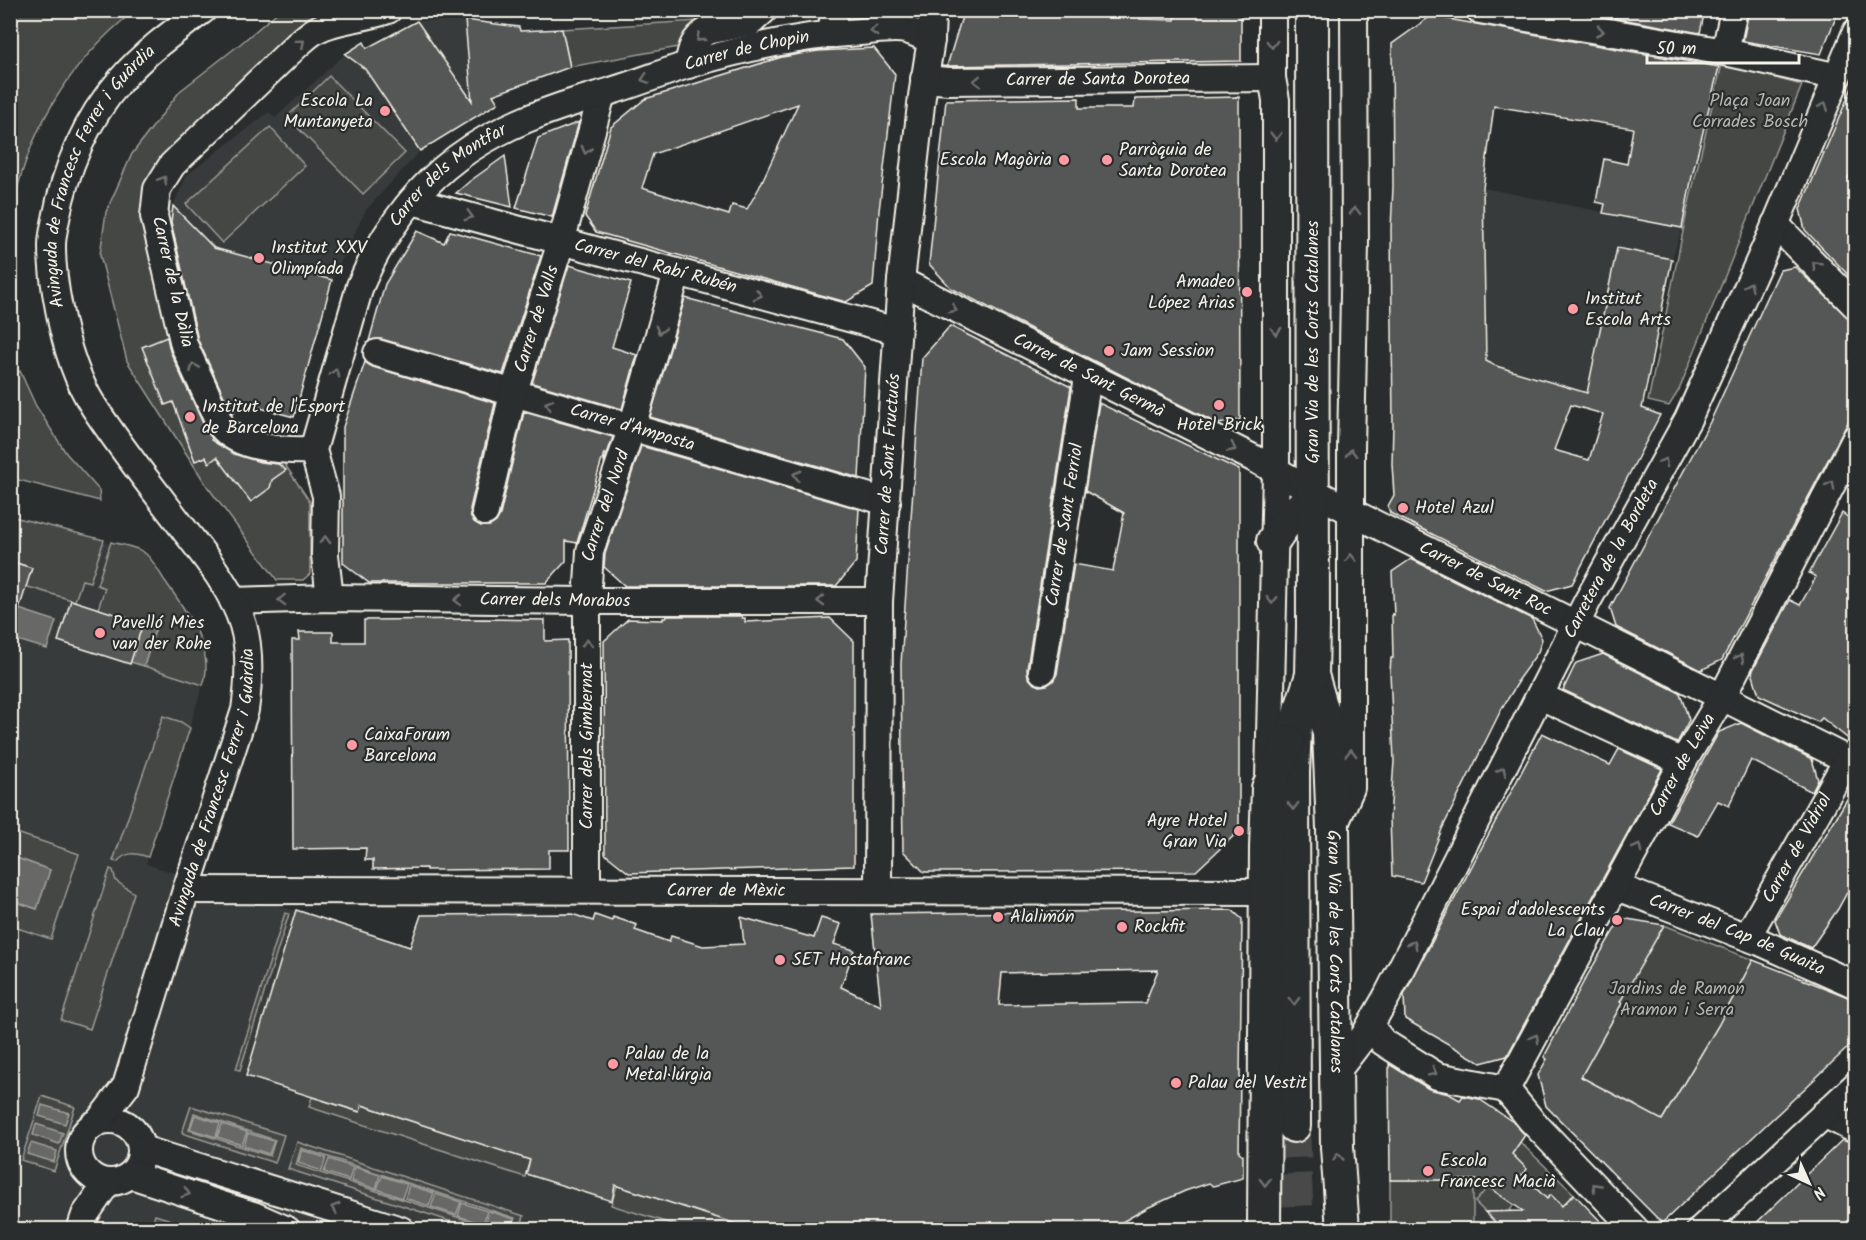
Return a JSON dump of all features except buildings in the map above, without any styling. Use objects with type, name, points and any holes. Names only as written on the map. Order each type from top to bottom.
[{"type":"main road","name":"Gran Via de les Corts Catalanes","points":[[1312,10],[1312,675],[1329,733],[1333,829],[1338,1153],[1343,1230]]},
{"type":"main road","points":[[1273,541],[1312,492]]},
{"type":"main road","name":"Gran Via de les Corts Catalanes","points":[[1294,1126],[1295,726],[1312,675]]},
{"type":"main road","points":[[1264,1230],[1268,788],[1295,726]]},
{"type":"street","name":"Avinguda de Francesc Ferrer i Guàrdia","points":[[128,1125],[125,1090],[186,890],[245,710],[249,687],[248,647],[243,623],[233,601],[194,542],[93,406],[76,369],[62,329],[54,284],[52,244],[59,200],[70,163],[95,114],[118,82],[135,65],[165,38],[203,10]]},
{"type":"street","name":"Carrer de la Dàlia","points":[[313,450],[285,451],[246,442],[228,435],[221,426],[184,345],[154,216],[157,189],[172,165],[297,45],[317,30],[338,22],[372,16],[388,10]]},
{"type":"street","points":[[688,65],[692,46],[700,35],[707,31],[751,22],[764,10]]},
{"type":"street","name":"Carrer de Sant Fructuós","points":[[878,890],[879,601],[901,281],[924,79],[931,40],[932,10]]},
{"type":"street","name":"Carrer de Sant Fructuós","points":[[931,40],[947,20],[951,10]]},
{"type":"street","points":[[1268,788],[1276,471],[1276,100],[1272,78],[1272,10]]},
{"type":"street","points":[[1333,829],[1351,788],[1351,512],[1355,243],[1354,10]]},
{"type":"street","points":[[1480,10],[1725,52],[1835,78]]},
{"type":"street","points":[[1725,52],[1734,10]]},
{"type":"street","name":"Carrer de Chopin","points":[[602,94],[688,65],[776,42],[833,22],[904,30],[931,40]]},
{"type":"street","name":"Carretera de la Bordeta","points":[[1337,1071],[1370,1026],[1387,996],[1592,592],[1688,419],[1775,224],[1856,32]]},
{"type":"street","name":"Carrer de Santa Dorotea","points":[[924,79],[949,81],[1272,78]]},
{"type":"street","name":"Carrer dels Montfar","points":[[313,450],[360,286],[370,263],[395,220],[434,178],[458,157],[505,128],[573,101],[602,94]]},
{"type":"street","name":"Carrer de Valls","points":[[484,513],[513,394],[561,242],[602,94]]},
{"type":"street","name":"Carrer del Rabí Rubén","points":[[412,201],[897,332]]},
{"type":"street","points":[[1775,224],[1856,306]]},
{"type":"street","name":"Carrer del Nord","points":[[587,602],[590,551],[632,428],[676,273]]},
{"type":"street","name":"Carrer de Sant Germà","points":[[901,281],[1276,471]]},
{"type":"street","name":"Carrer d'Amposta","points":[[377,353],[887,502]]},
{"type":"street","name":"Carrer de Sant Ferriol","points":[[1042,671],[1088,377]]},
{"type":"street","name":"Carrer de Leiva","points":[[1506,1089],[1683,762],[1722,697],[1856,438]]},
{"type":"street","points":[[313,450],[326,496],[325,555],[330,598]]},
{"type":"street","name":"Carrer de Sant Roc","points":[[1276,471],[1351,512],[1851,762]]},
{"type":"street","name":"Carrer dels Morabos","points":[[233,601],[330,598],[587,602],[879,601]]},
{"type":"street","name":"Carrer dels Gimbernat","points":[[587,602],[587,891]]},
{"type":"street","points":[[1540,696],[1683,762]]},
{"type":"street","name":"Carrer de Vidriol","points":[[1747,937],[1851,762]]},
{"type":"street","name":"Carrer del Cap de Guaita","points":[[1617,887],[1747,937],[1856,985]]},
{"type":"street","name":"Carrer de Mèxic","points":[[186,890],[1266,892]]},
{"type":"street","points":[[1370,1026],[1383,1042],[1437,1076],[1506,1089],[1531,1120],[1636,1230]]},
{"type":"street","points":[[1700,1230],[1856,1084]]},
{"type":"street","name":"Avinguda de Francesc Ferrer i Guàrdia","points":[[99,1121],[125,1090]]},
{"type":"street","points":[[1824,1114],[1856,1130]]},
{"type":"street","points":[[82,1222],[108,1176],[137,1168],[142,1149],[140,1140],[128,1125],[119,1120],[109,1119],[91,1126],[80,1143],[81,1163],[108,1176],[253,1215],[287,1230]]},
{"type":"street","points":[[142,1149],[401,1230]]},
{"type":"shaded area","points":[[465,20],[519,27],[520,31],[562,29],[570,67],[494,95],[498,103],[420,151],[366,210],[332,280],[294,417],[241,403],[227,420],[196,336],[169,236],[173,206],[187,175],[269,112],[275,118],[345,54],[364,42],[368,47],[417,21]]},
{"type":"shaded area","name":"Institut Escola Arts","points":[[1483,188],[1682,228],[1672,259],[1642,408],[1486,364]]},
{"type":"shaded area","points":[[10,516],[145,553],[190,617],[199,635],[206,675],[146,864],[410,947],[421,915],[572,914],[592,921],[595,915],[611,921],[613,917],[637,925],[636,930],[669,941],[671,936],[695,944],[849,1049],[868,1000],[1101,1111],[1230,910],[1242,919],[1239,1152],[1243,1155],[1243,1178],[1213,1186],[1208,1183],[1185,1191],[1147,1208],[1108,1230],[11,1229]]},
{"type":"shaded area","points":[[10,606],[56,621],[47,649],[11,638]]},
{"type":"shaded area","points":[[142,626],[155,630],[144,666],[130,662]]},
{"type":"shaded area","points":[[11,856],[50,870],[37,909],[11,900]]},
{"type":"shaded area","points":[[42,1105],[69,1113],[65,1124],[39,1116]]},
{"type":"shaded area","points":[[195,1115],[220,1123],[216,1137],[190,1129]]},
{"type":"shaded area","name":"Escola Francesc Macià","points":[[1389,1119],[1489,1187],[1476,1202],[1495,1222],[1490,1229],[1404,1229],[1403,1223],[1390,1223]]},
{"type":"shaded area","points":[[36,1124],[63,1133],[59,1144],[33,1135]]},
{"type":"shaded area","points":[[222,1124],[247,1132],[242,1145],[217,1137]]},
{"type":"shaded area","points":[[248,1133],[274,1141],[269,1154],[244,1146]]},
{"type":"shaded area","points":[[31,1143],[57,1151],[54,1162],[27,1154]]},
{"type":"shaded area","points":[[302,1150],[326,1158],[322,1171],[298,1163]]},
{"type":"shaded area","points":[[329,1159],[353,1167],[349,1180],[324,1172]]},
{"type":"shaded area","points":[[355,1167],[380,1175],[376,1189],[351,1181]]},
{"type":"shaded area","points":[[382,1176],[407,1184],[402,1198],[377,1189]]},
{"type":"shaded area","points":[[409,1185],[434,1193],[429,1206],[405,1198]]},
{"type":"shaded area","points":[[436,1194],[461,1202],[456,1215],[431,1207]]},
{"type":"shaded area","points":[[462,1203],[487,1211],[483,1224],[458,1216]]},
{"type":"shaded area","points":[[489,1211],[514,1219],[511,1229],[499,1229],[485,1225]]},
{"type":"green space","points":[[18,10],[134,11],[89,53],[53,102],[27,157],[11,217],[10,14]]},
{"type":"green space","points":[[279,11],[363,11],[314,20],[153,176],[199,399],[280,457],[310,502],[310,574],[303,580],[277,580],[207,486],[127,361],[100,255],[106,212],[132,154],[180,91]]},
{"type":"green space","points":[[750,18],[681,42],[678,47],[570,67],[562,29]]},
{"type":"green space","name":"Plaça Joan Corrades Bosch","points":[[1722,64],[1802,85],[1679,390],[1669,406],[1648,401],[1688,207]]},
{"type":"green space","points":[[329,76],[405,153],[363,194],[287,117]]},
{"type":"green space","points":[[270,127],[305,166],[222,243],[186,204]]},
{"type":"green space","points":[[10,284],[16,339],[11,341],[10,341]]},
{"type":"green space","points":[[20,371],[36,406],[66,453],[99,490],[100,501],[11,478],[11,376]]},
{"type":"green space","points":[[10,516],[104,540],[90,582],[82,580],[75,601],[25,586],[32,568],[11,561]]},
{"type":"green space","points":[[111,542],[146,554],[189,616],[202,643],[205,657],[206,671],[203,685],[144,666],[155,630],[98,609],[105,588],[97,585]]},
{"type":"green space","points":[[163,716],[181,722],[190,728],[148,857],[131,854],[117,862],[113,861]]},
{"type":"green space","points":[[11,831],[79,854],[51,939],[11,926],[11,900],[37,909],[50,870],[11,856]]},
{"type":"green space","points":[[110,869],[113,870],[116,881],[134,893],[90,1029],[61,1020]]},
{"type":"green space","points":[[285,913],[289,914],[240,1070],[236,1069]]},
{"type":"green space","name":"Jardins de Ramon Aramon i Serra","points":[[1664,925],[1753,960],[1718,1026],[1663,1118],[1609,1170],[1596,1156],[1605,1135],[1635,1105],[1581,1077],[1622,1003],[1619,1001]]},
{"type":"green space","points":[[42,1096],[75,1107],[54,1171],[21,1160]]},
{"type":"green space","points":[[312,1097],[359,1112],[362,1105],[530,1160],[525,1177],[309,1107]]},
{"type":"green space","points":[[191,1106],[284,1135],[275,1163],[182,1133]],"holes":[[[194,1113],[275,1140],[270,1156],[189,1130]]]},
{"type":"green space","points":[[297,1142],[524,1216],[520,1229],[512,1229],[515,1218],[301,1148],[296,1165],[494,1229],[474,1229],[288,1169]]},
{"type":"green space","points":[[1520,1142],[1574,1194],[1562,1206],[1551,1195],[1547,1199],[1522,1175],[1512,1154]]},
{"type":"green space","points":[[1495,1179],[1516,1201],[1509,1212],[1485,1212],[1475,1202]]},
{"type":"green space","points":[[1390,1180],[1473,1180],[1473,1223],[1390,1223]]},
{"type":"green space","points":[[617,1186],[755,1229],[688,1229],[611,1205]]},
{"type":"green space","points":[[155,1215],[200,1229],[182,1229],[159,1222],[156,1229],[150,1229]]},
{"type":"tunnel","points":[[1294,1126],[1298,1230]]},
{"type":"place","name":"Escola La Muntanyeta","points":[[385,111]]},
{"type":"place","name":"Escola Magòria","points":[[1064,160]]},
{"type":"place","name":"Parròquia de Santa Dorotea","points":[[1107,160]]},
{"type":"place","name":"Institut XXV Olimpíada","points":[[259,258]]},
{"type":"place","name":"Amadeo López Arias","points":[[1247,292]]},
{"type":"place","name":"Institut Escola Arts","points":[[1573,309]]},
{"type":"place","name":"Jam Session","points":[[1109,351]]},
{"type":"place","name":"Hotel Brick","points":[[1219,405]]},
{"type":"place","name":"Institut de l'Esport de Barcelona","points":[[190,417]]},
{"type":"place","name":"Hotel Azul","points":[[1403,508]]},
{"type":"place","name":"Pavelló Mies van der Rohe","points":[[100,633]]},
{"type":"place","name":"CaixaForum Barcelona","points":[[352,745]]},
{"type":"place","name":"Ayre Hotel Gran Via","points":[[1239,831]]},
{"type":"place","name":"Alalimón","points":[[998,917]]},
{"type":"place","name":"Espai d'adolescents La Clau","points":[[1617,920]]},
{"type":"place","name":"Rockfit","points":[[1122,927]]},
{"type":"place","name":"SET Hostafranc","points":[[780,960]]},
{"type":"place","name":"Palau de la Metal·lúrgia","points":[[613,1064]]},
{"type":"place","name":"Palau del Vestit","points":[[1176,1083]]},
{"type":"place","name":"Escola Francesc Macià","points":[[1428,1171]]}]
